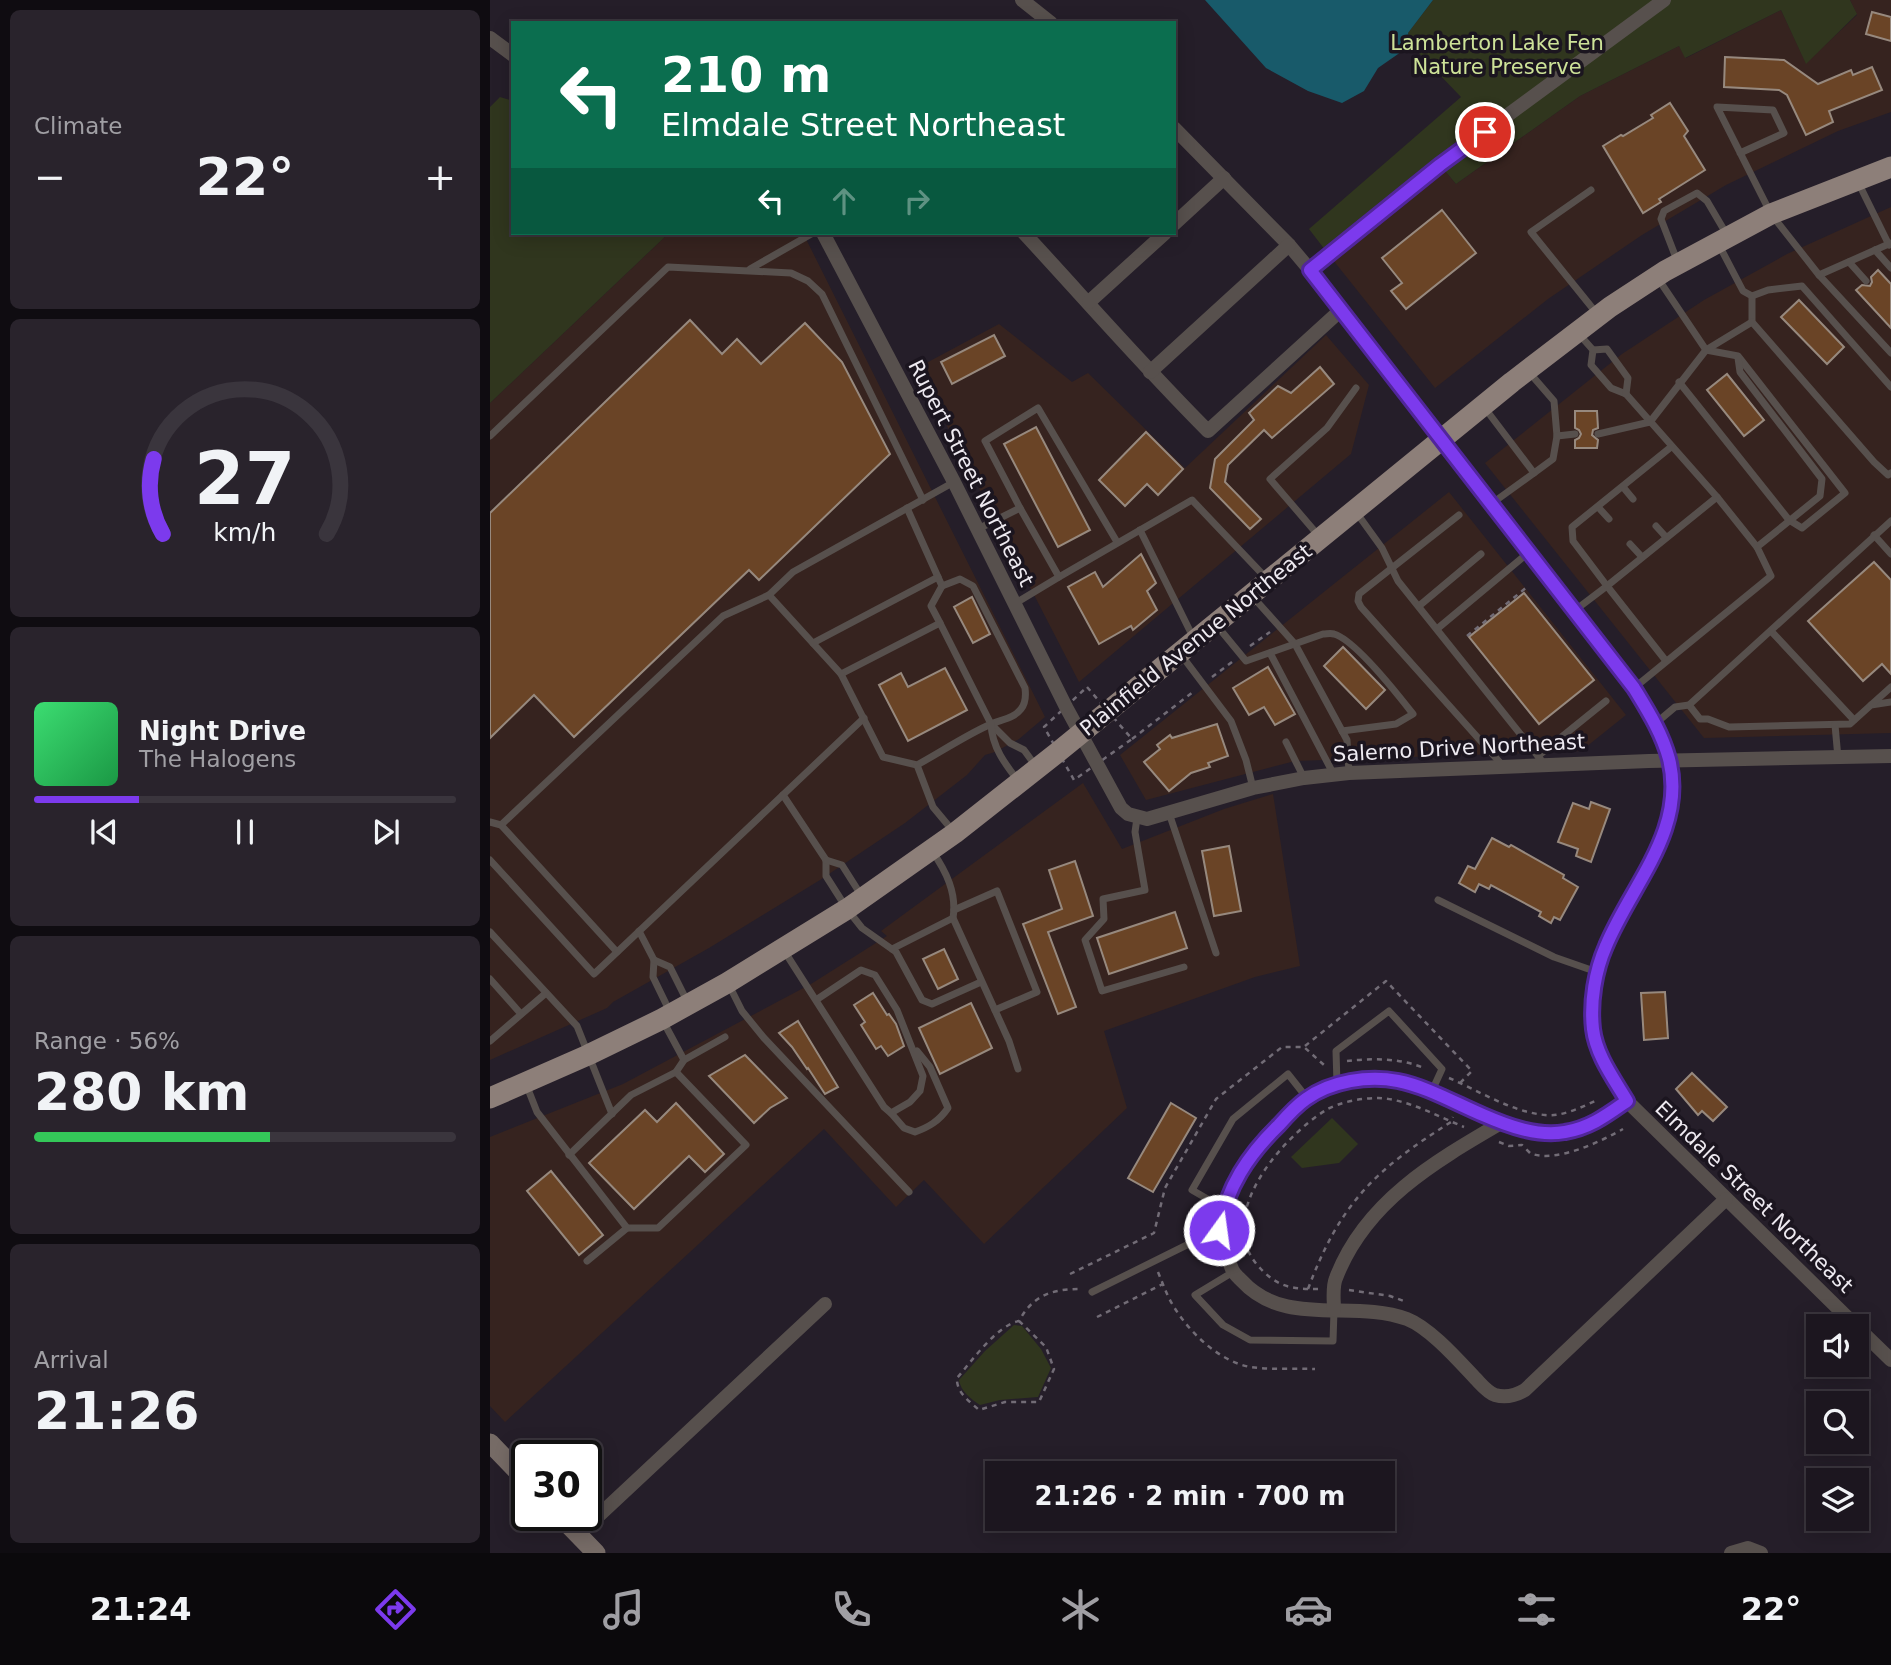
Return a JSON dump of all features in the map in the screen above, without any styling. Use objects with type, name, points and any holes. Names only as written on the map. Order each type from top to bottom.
[{"type":"main road","name":"Plainfield Avenue Northeast","points":[[492,1094],[526,1084],[674,1012],[727,983],[855,904],[955,833],[1038,768],[1483,406],[1598,316],[1657,276],[1771,214],[1891,167]]},
{"type":"main road","points":[[490,1443],[511,1465]]},
{"type":"main road","points":[[574,1531],[596,1553]]},
{"type":"street","points":[[1022,0],[1048,21]]},
{"type":"street","points":[[1310,270],[1440,165],[1664,0]]},
{"type":"street","points":[[490,38],[511,54]]},
{"type":"street","name":"Elmdale Street Northeast","points":[[1176,130],[1289,245],[1342,309],[1634,688],[1656,723],[1670,761],[1672,805],[1659,848],[1605,946],[1593,999],[1593,1031],[1605,1064],[1627,1101],[1843,1314]]},
{"type":"street","points":[[1176,222],[1224,178]]},
{"type":"street","name":"Rupert Street Northeast","points":[[824,235],[954,482],[1080,734]]},
{"type":"street","points":[[1026,235],[1150,372],[1208,431],[1342,309]]},
{"type":"street","points":[[1089,302],[1163,235]]},
{"type":"street","points":[[1150,372],[1289,245]]},
{"type":"street","points":[[1080,734],[1116,800],[1128,814],[1137,818]]},
{"type":"street","name":"Salerno Drive Northeast","points":[[1137,818],[1147,819],[1253,788],[1349,773],[1505,767],[1542,761],[1838,759],[1891,756]]},
{"type":"street","points":[[1627,1101],[1592,1125],[1564,1133],[1536,1132],[1501,1123],[1399,1081],[1368,1079],[1336,1084],[1307,1098],[1256,1147],[1234,1181],[1223,1208],[1219,1230],[1233,1272],[1250,1290],[1274,1304],[1295,1309],[1367,1311],[1408,1320],[1438,1340],[1492,1394],[1505,1397],[1525,1390],[1726,1199]]},
{"type":"street","points":[[1334,1310],[1335,1280],[1361,1231],[1406,1182],[1501,1123]]},
{"type":"street","points":[[578,1535],[825,1304]]},
{"type":"street","name":"Elmdale Street Northeast","points":[[1869,1339],[1891,1360]]},
{"type":"street","points":[[1731,1553],[1755,1550]]},
{"type":"lane","points":[[1740,153],[1784,132],[1773,110],[1717,107],[1740,153],[1771,214],[1819,275],[1891,353]]},
{"type":"lane","points":[[1819,275],[1890,244],[1857,180]]},
{"type":"lane","points":[[1591,190],[1531,232],[1598,316]]},
{"type":"lane","points":[[1678,264],[1661,219],[1664,211],[1697,193],[1707,201],[1743,291],[1752,296],[1768,290],[1802,286],[1891,387]]},
{"type":"lane","points":[[750,270],[810,235]]},
{"type":"lane","points":[[1875,250],[1891,268]]},
{"type":"lane","points":[[1849,262],[1866,281]]},
{"type":"lane","points":[[490,436],[668,267],[791,273],[808,281],[822,294],[923,500]]},
{"type":"lane","points":[[1657,276],[1706,350],[1738,356],[1846,493],[1802,528],[1789,520],[1679,382]]},
{"type":"lane","points":[[1752,296],[1752,322],[1874,462],[1888,475],[1891,473]]},
{"type":"lane","points":[[1598,434],[1650,422],[1706,350],[1752,322]]},
{"type":"lane","points":[[1577,332],[1593,350],[1591,365],[1611,388],[1626,394],[1717,496],[1757,547],[1770,576],[1634,688]]},
{"type":"lane","points":[[1593,350],[1607,349],[1628,377],[1626,394]]},
{"type":"lane","points":[[1738,356],[1740,372],[1822,479],[1819,496],[1757,547]]},
{"type":"lane","points":[[1491,504],[1553,459],[1557,436],[1554,401],[1528,370]]},
{"type":"lane","points":[[1321,539],[1270,479],[1327,428],[1356,388]]},
{"type":"lane","points":[[1483,406],[1535,473]]},
{"type":"lane","points":[[1059,578],[985,441],[1038,408],[1117,542]]},
{"type":"lane","points":[[1557,436],[1575,434]]},
{"type":"lane","points":[[1666,662],[1573,541],[1573,527],[1671,447]]},
{"type":"lane","points":[[501,825],[723,616],[769,595],[793,572],[954,482]]},
{"type":"lane","points":[[1623,487],[1633,499]]},
{"type":"lane","points":[[1574,611],[1717,496]]},
{"type":"lane","points":[[1014,604],[1192,500],[1269,581]]},
{"type":"lane","points":[[1598,507],[1609,519]]},
{"type":"lane","points":[[907,508],[942,586]]},
{"type":"lane","points":[[977,529],[1020,508]]},
{"type":"lane","points":[[1355,511],[1382,548],[1398,581],[1542,761],[1606,701]]},
{"type":"lane","points":[[1459,515],[1359,594],[1358,601],[1505,767]]},
{"type":"lane","points":[[1656,723],[1675,707],[1689,705],[1891,521]]},
{"type":"lane","points":[[1656,526],[1666,537]]},
{"type":"lane","points":[[1140,530],[1187,646],[1208,688],[1231,721],[1253,788]]},
{"type":"lane","points":[[1874,535],[1891,554]]},
{"type":"lane","points":[[1630,544],[1642,557]]},
{"type":"lane","points":[[1437,629],[1528,553]]},
{"type":"lane","points":[[1419,606],[1481,554]]},
{"type":"lane","points":[[813,643],[938,577]]},
{"type":"lane","points":[[769,595],[841,674],[883,757],[917,765],[991,724],[1009,719],[1019,711],[1026,698],[1025,688],[973,586],[960,579],[942,586],[932,606],[991,724],[1010,743],[1024,750],[1038,768]]},
{"type":"lane","points":[[1251,595],[1295,644],[1347,740],[1349,773]]},
{"type":"lane","points":[[841,674],[940,623]]},
{"type":"lane","points":[[1216,624],[1246,661],[1323,634],[1335,634],[1349,643],[1413,714],[1396,724],[1342,732]]},
{"type":"lane","points":[[1771,631],[1854,720]]},
{"type":"lane","points":[[1270,653],[1334,775]]},
{"type":"lane","points":[[1689,705],[1700,719],[1708,719],[1729,727],[1850,724],[1891,687]]},
{"type":"lane","points":[[1871,705],[1891,702]]},
{"type":"lane","points":[[490,860],[594,974],[863,718]]},
{"type":"lane","points":[[991,724],[992,739],[1004,763],[1020,782]]},
{"type":"lane","points":[[1835,725],[1838,759]]},
{"type":"lane","points":[[1286,742],[1304,778]]},
{"type":"lane","points":[[917,765],[933,807],[955,833]]},
{"type":"lane","points":[[783,795],[826,860],[825,876],[855,904]]},
{"type":"lane","points":[[1169,813],[1216,953]]},
{"type":"lane","points":[[1137,818],[1135,832],[1145,890],[1102,899],[1104,919],[1084,940],[1102,991],[1184,967]]},
{"type":"lane","points":[[490,822],[501,825],[617,952]]},
{"type":"lane","points":[[931,850],[945,869],[955,901],[953,914],[1018,1069]]},
{"type":"lane","points":[[826,860],[842,865],[862,928],[892,949],[926,1003],[940,1001],[981,982]]},
{"type":"lane","points":[[892,949],[997,891],[1037,992],[995,1010]]},
{"type":"lane","points":[[1438,900],[1554,957],[1598,972]]},
{"type":"lane","points":[[639,931],[654,960],[653,977],[674,1012]]},
{"type":"lane","points":[[490,932],[577,1026],[612,1114]]},
{"type":"lane","points":[[782,949],[884,1107],[904,1128],[915,1132],[928,1128],[942,1118],[948,1108],[930,1067],[914,1048]]},
{"type":"lane","points":[[654,960],[670,967],[674,1012],[684,1060]]},
{"type":"lane","points":[[816,1000],[861,970],[875,975],[897,1010],[923,1076],[920,1091],[910,1102],[891,1113]]},
{"type":"lane","points":[[490,979],[522,1014]]},
{"type":"lane","points":[[727,983],[742,1012],[764,1038],[909,1192]]},
{"type":"lane","points":[[490,1041],[545,993]]},
{"type":"lane","points":[[1336,1084],[1336,1051],[1389,1011],[1442,1069],[1431,1093]]},
{"type":"lane","points":[[569,1155],[631,1095],[676,1072],[684,1060],[725,1037]]},
{"type":"lane","points":[[587,1261],[627,1228],[658,1227],[746,1145],[676,1072]]},
{"type":"lane","points":[[1223,1208],[1192,1190],[1233,1119],[1289,1074],[1307,1098]]},
{"type":"lane","points":[[526,1084],[537,1112],[627,1228]]},
{"type":"lane","points":[[1092,1292],[1219,1230]]},
{"type":"lane","points":[[1233,1272],[1195,1295],[1223,1325],[1250,1340],[1333,1341],[1334,1310]]},
{"type":"path","points":[[1467,636],[1527,587]]},
{"type":"path","points":[[1070,1274],[1154,1233],[1165,1188],[1216,1099],[1282,1047],[1304,1047],[1386,981],[1472,1071],[1456,1091],[1451,1122],[1390,1163],[1361,1191],[1340,1219],[1320,1255],[1308,1289]]},
{"type":"path","points":[[1304,1047],[1325,1066],[1364,1059],[1391,1060],[1416,1065],[1517,1107],[1547,1115],[1575,1110],[1597,1100]]},
{"type":"path","points":[[1403,1301],[1363,1291],[1292,1288],[1277,1282],[1251,1259],[1243,1231],[1250,1197],[1282,1148],[1303,1128],[1327,1110],[1351,1101],[1378,1098],[1406,1103],[1509,1146],[1522,1145],[1530,1153],[1553,1155],[1600,1143],[1623,1129]]},
{"type":"path","points":[[1097,1317],[1163,1284]]},
{"type":"path","points":[[1018,1321],[1046,1348],[1055,1369],[1039,1402],[1005,1402],[979,1410],[958,1387],[957,1378],[982,1349],[1011,1322],[1018,1321],[1035,1299],[1049,1293],[1079,1289],[1092,1292]]},
{"type":"shaded area","points":[[1850,0],[1891,0],[1891,112],[1838,131],[1726,185],[1642,235],[1548,299],[1435,388],[1329,255],[1440,165],[1456,184],[1580,96],[1679,46],[1686,58],[1781,10],[1806,63],[1857,15]]},
{"type":"shaded area","points":[[1891,207],[1891,733],[1704,738],[1485,463],[1622,354],[1704,300],[1787,254]]},
{"type":"shaded area","points":[[667,235],[804,235],[1045,717],[1019,739],[985,755],[967,775],[905,823],[820,880],[607,1008],[490,1060],[490,403]]},
{"type":"shaded area","points":[[999,324],[1072,382],[1088,373],[1185,468],[1326,335],[1369,385],[1351,454],[1079,682],[917,368]]},
{"type":"shaded area","points":[[1449,492],[1626,715],[1581,751],[1295,761],[1146,800],[1120,755]]},
{"type":"shaded area","points":[[1083,783],[1122,849],[1224,809],[1273,794],[1300,966],[1255,977],[1104,1031],[1127,1108],[984,1244],[924,1180],[896,1207],[824,1129],[505,1422],[490,1406],[490,1137],[623,1084],[811,984],[887,936],[881,931]]},
{"type":"green space","name":"Lamberton Lake Fen Nature Preserve","points":[[1433,0],[1850,0],[1857,14],[1806,64],[1781,10],[1685,58],[1679,46],[1580,96],[1456,184],[1440,165],[1329,255],[1309,229],[1461,97],[1411,45],[1408,33]]},
{"type":"green space","points":[[500,97],[511,100],[511,235],[667,235],[490,403],[490,107]]},
{"type":"green space","points":[[1332,1118],[1358,1144],[1339,1163],[1302,1168],[1291,1157]]},
{"type":"green space","points":[[1014,1325],[1022,1326],[1041,1349],[1051,1368],[1038,1397],[1000,1400],[980,1405],[964,1392],[959,1380],[985,1351]]},
{"type":"water","points":[[1205,0],[1433,0],[1408,33],[1411,45],[1378,68],[1364,91],[1342,103],[1308,91],[1266,68]]},
{"type":"building","points":[[1872,12],[1891,17],[1891,41],[1866,34]]},
{"type":"building","points":[[1725,57],[1784,60],[1818,84],[1851,70],[1853,75],[1872,67],[1882,90],[1829,111],[1833,122],[1806,135],[1787,95],[1779,90],[1724,87]]},
{"type":"building","points":[[1670,103],[1688,131],[1684,136],[1705,170],[1659,199],[1661,202],[1643,213],[1603,146],[1653,118],[1651,115]]},
{"type":"building","points":[[1442,210],[1476,253],[1406,309],[1391,291],[1402,283],[1382,258]]},
{"type":"building","points":[[1878,270],[1891,284],[1891,328],[1856,290],[1862,285],[1870,286],[1871,277]]},
{"type":"building","points":[[1799,300],[1844,347],[1827,364],[1781,317]]},
{"type":"building","points":[[690,320],[722,354],[737,339],[761,364],[805,323],[842,362],[890,454],[759,580],[749,570],[574,737],[534,695],[490,738],[490,513]]},
{"type":"building","points":[[994,335],[1005,356],[952,384],[941,362]]},
{"type":"building","points":[[1320,367],[1334,384],[1272,438],[1264,430],[1228,465],[1225,482],[1261,519],[1250,529],[1210,488],[1215,459],[1254,420],[1249,413],[1278,386],[1291,393]]},
{"type":"building","points":[[1727,374],[1764,420],[1744,436],[1707,390]]},
{"type":"building","points":[[1575,411],[1597,411],[1598,428],[1593,430],[1592,435],[1598,440],[1597,448],[1575,448],[1575,440],[1581,434],[1575,428]]},
{"type":"building","points":[[1036,427],[1090,530],[1058,547],[1004,444]]},
{"type":"building","points":[[1146,432],[1183,469],[1158,495],[1147,484],[1125,506],[1099,480]]},
{"type":"building","points":[[1141,554],[1156,583],[1147,591],[1157,610],[1133,630],[1131,626],[1099,644],[1068,587],[1095,572],[1103,587]]},
{"type":"building","points":[[1874,562],[1891,580],[1891,674],[1882,664],[1863,681],[1808,621]]},
{"type":"building","points":[[1524,593],[1594,680],[1539,724],[1469,637]]},
{"type":"building","points":[[972,597],[990,634],[973,643],[954,607]]},
{"type":"building","points":[[1343,647],[1385,690],[1366,709],[1324,666]]},
{"type":"building","points":[[1268,667],[1295,714],[1275,725],[1264,707],[1249,715],[1233,688]]},
{"type":"building","points":[[945,668],[967,710],[908,741],[879,685],[901,673],[908,687]]},
{"type":"building","points":[[1217,724],[1228,756],[1208,763],[1210,767],[1191,773],[1169,791],[1144,762],[1160,749],[1157,745],[1170,735],[1172,738]]},
{"type":"building","points":[[1591,802],[1610,809],[1591,862],[1576,856],[1578,849],[1558,842],[1573,803],[1589,809]]},
{"type":"building","points":[[1492,838],[1509,847],[1511,845],[1564,875],[1563,878],[1578,887],[1560,920],[1554,917],[1551,923],[1539,916],[1541,912],[1491,885],[1489,889],[1479,884],[1475,892],[1459,883],[1468,866],[1475,869]]},
{"type":"building","points":[[1229,846],[1241,911],[1214,916],[1202,851]]},
{"type":"building","points":[[1075,861],[1093,916],[1048,932],[1076,1007],[1058,1014],[1023,924],[1062,909],[1049,870]]},
{"type":"building","points":[[1175,912],[1187,948],[1109,974],[1097,938]]},
{"type":"building","points":[[944,949],[958,979],[938,989],[923,959]]},
{"type":"building","points":[[1665,992],[1668,1038],[1644,1040],[1641,993]]},
{"type":"building","points":[[873,993],[896,1024],[904,1046],[888,1056],[881,1046],[876,1049],[861,1025],[865,1022],[854,1005]]},
{"type":"building","points":[[971,1003],[992,1048],[940,1074],[919,1028]]},
{"type":"building","points":[[798,1021],[838,1087],[825,1094],[779,1033]]},
{"type":"building","points":[[745,1055],[787,1098],[770,1108],[754,1123],[709,1076]]},
{"type":"building","points":[[1692,1073],[1727,1107],[1713,1121],[1702,1111],[1698,1115],[1676,1089]]},
{"type":"building","points":[[676,1103],[724,1154],[705,1172],[689,1156],[634,1209],[589,1163],[645,1110],[657,1122]]},
{"type":"building","points":[[1171,1103],[1196,1118],[1153,1192],[1128,1178]]},
{"type":"building","points":[[551,1171],[603,1235],[579,1255],[527,1191]]},
{"type":"route","points":[[1219,1230],[1223,1208],[1234,1181],[1256,1147],[1307,1098],[1336,1084],[1368,1079],[1399,1081],[1501,1123],[1536,1132],[1564,1133],[1592,1125],[1627,1101],[1605,1064],[1593,1031],[1593,999],[1605,946],[1659,848],[1672,805],[1670,761],[1660,732],[1634,688],[1310,270],[1485,132]]}]
